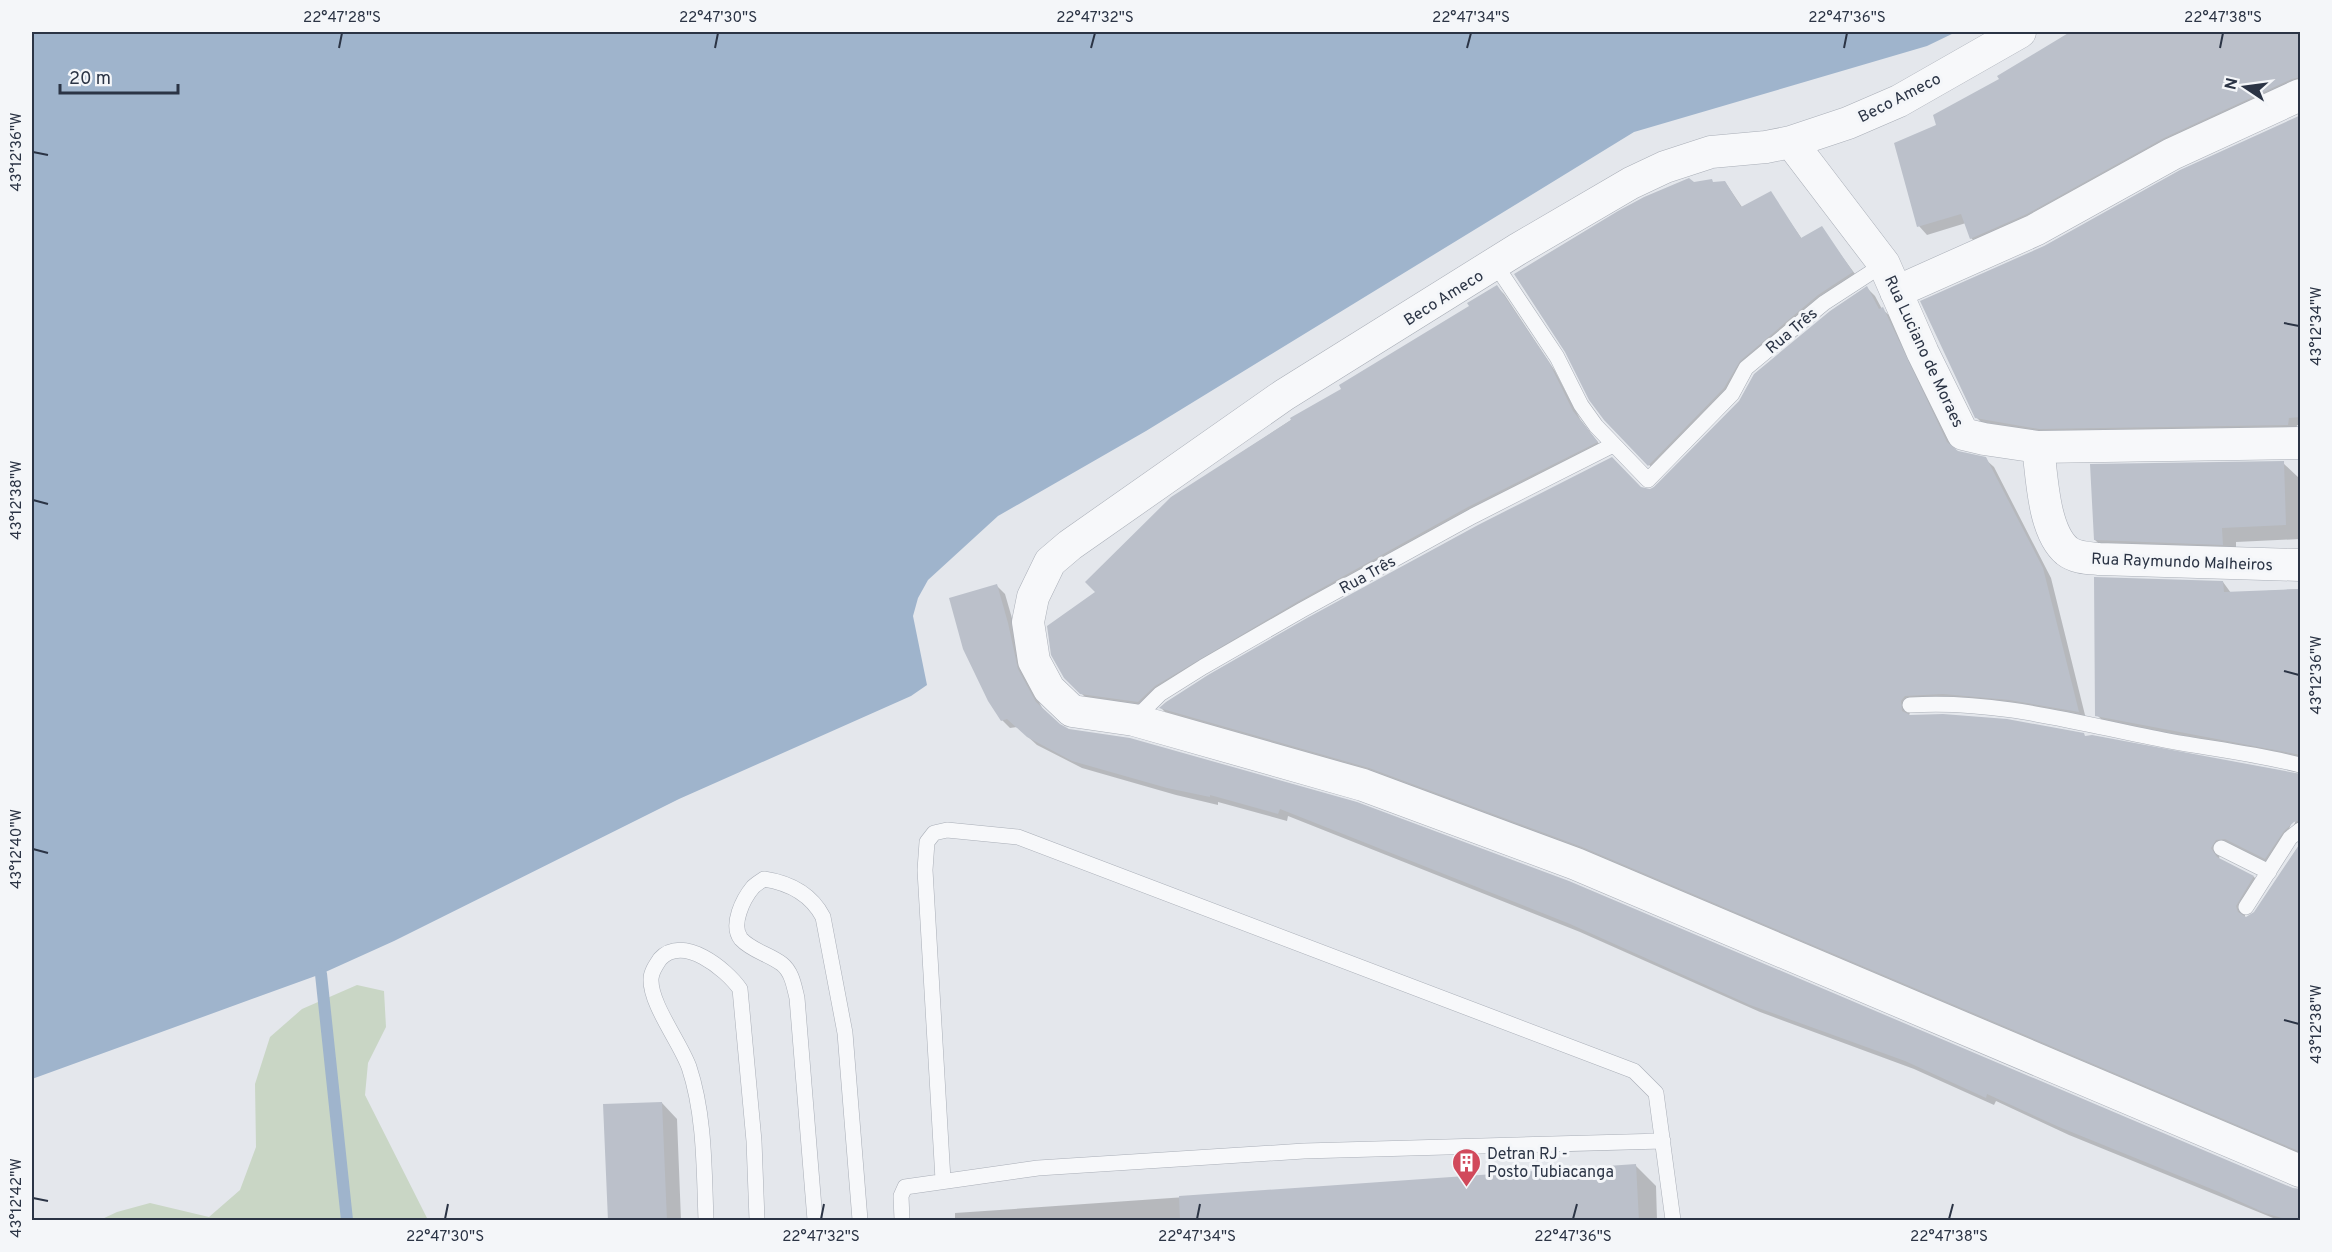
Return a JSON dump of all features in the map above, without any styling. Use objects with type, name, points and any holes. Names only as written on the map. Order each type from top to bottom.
[{"type":"street","name":"Beco Ameco","points":[[1134,720],[1072,711],[1049,689],[1034,661],[1028,622],[1033,597],[1050,562],[1070,546],[1284,395],[1518,249],[1631,183],[1665,167],[1711,152],[1766,147],[1791,142],[1848,123],[1899,101],[2020,32]]},
{"type":"street","points":[[1896,292],[2035,230],[2172,154],[2301,95]]},
{"type":"street","name":"Rua Luciano de Moraes","points":[[1791,142],[1884,264],[1964,434],[2038,447],[2301,443]]},
{"type":"street","name":"Rua Raymundo Malheiros","points":[[2038,447],[2046,506],[2058,539],[2068,551],[2076,555],[2099,559],[2301,565]]},
{"type":"street","points":[[1134,720],[1363,784],[1576,864],[2301,1171]]},
{"type":"lane","name":"Rua Três","points":[[1495,264],[1557,357],[1586,412],[1613,445],[1648,480],[1732,394],[1746,368],[1824,303],[1884,264]]},
{"type":"lane","name":"Rua Três","points":[[1134,720],[1161,694],[1302,610],[1473,516],[1613,445]]},
{"type":"lane","points":[[1910,705],[1931,703],[2016,710],[2170,741],[2271,757],[2301,765]]},
{"type":"lane","points":[[944,1180],[925,863],[927,842],[933,833],[947,830],[1018,837],[1634,1071],[1656,1093],[1674,1221]]},
{"type":"lane","points":[[2246,907],[2290,838],[2301,830]]},
{"type":"lane","points":[[2221,848],[2269,872]]},
{"type":"lane","points":[[815,1221],[797,998],[791,976],[783,964],[739,938],[736,922],[753,887],[765,879],[797,889],[815,902],[823,916],[844,1033],[860,1221]]},
{"type":"lane","points":[[706,1221],[698,1105],[689,1066],[653,993],[651,978],[655,966],[664,955],[674,951],[698,954],[732,977],[740,989],[754,1141],[757,1221]]},
{"type":"lane","points":[[902,1221],[901,1196],[905,1187],[1038,1168],[1304,1151],[1664,1141]]},
{"type":"green space","points":[[357,985],[384,991],[386,1027],[368,1063],[365,1095],[428,1220],[100,1220],[117,1212],[150,1203],[209,1217],[240,1190],[256,1147],[255,1084],[270,1037],[302,1009]]},
{"type":"water","points":[[32,32],[1956,32],[1927,46],[1634,132],[1146,431],[998,516],[928,580],[918,598],[913,616],[927,685],[911,696],[679,799],[394,941],[321,974],[32,1079]]},
{"type":"building","points":[[2070,32],[2301,32],[2301,77],[2292,79],[2164,138],[2027,214],[1970,239],[1961,214],[1917,227],[1894,143],[1936,125],[1933,115],[1999,79],[1997,76]]},
{"type":"building","points":[[2301,115],[2301,417],[2289,418],[2288,425],[2039,429],[1975,418],[1920,301],[2044,246],[2180,170]]},
{"type":"building","points":[[1689,178],[1694,182],[1712,179],[1713,182],[1725,181],[1741,207],[1771,191],[1801,238],[1822,226],[1853,272],[1818,295],[1740,361],[1724,388],[1648,466],[1604,420],[1589,400],[1565,352],[1514,274],[1618,211]]},
{"type":"building","points":[[1497,285],[1549,362],[1573,411],[1598,442],[1468,507],[1297,602],[1155,686],[1138,702],[1080,694],[1064,678],[1051,655],[1047,626],[1095,592],[1085,582],[1171,497],[1291,420],[1290,418],[1341,389],[1339,385],[1469,306],[1467,303]]},
{"type":"building","points":[[1867,286],[1879,309],[1883,307],[1947,442],[1958,451],[1986,457],[2043,568],[2079,712],[2009,700],[1943,694],[1905,696],[1901,701],[1902,711],[1910,715],[1943,714],[2007,719],[2084,733],[2085,736],[2092,735],[2301,774],[2301,820],[2294,822],[2284,831],[2265,859],[2225,839],[2216,840],[2211,848],[2217,857],[2254,876],[2236,906],[2238,912],[2246,917],[2254,912],[2301,842],[2301,1152],[1582,847],[1369,768],[1159,708],[1208,675],[1307,618],[1478,525],[1612,457],[1641,487],[1650,489],[1654,487],[1739,401],[1754,374],[1830,311]]},
{"type":"building","points":[[2284,461],[2286,525],[2222,528],[2223,545],[2094,540],[2090,464]]},
{"type":"building","points":[[2094,577],[2223,581],[2224,592],[2301,589],[2301,755],[2095,716]]},
{"type":"building","points":[[997,584],[1018,669],[1036,702],[1060,724],[1069,729],[1130,738],[1357,802],[1569,881],[2293,1188],[2301,1189],[2301,1221],[2291,1221],[2265,1213],[2059,1127],[1987,1094],[1986,1098],[1905,1061],[1750,1005],[1570,924],[1280,809],[1278,814],[1210,795],[1210,797],[1167,788],[1072,761],[1027,737],[1007,719],[1001,721],[988,701],[963,649],[949,598]]},
{"type":"building","points":[[662,1102],[667,1221],[608,1221],[603,1104]]},
{"type":"building","name":"Detran RJ - Posto Tubiacanga","points":[[1636,1164],[1639,1221],[1180,1221],[1179,1196]]},
{"type":"waterway","points":[[321,974],[347,1220]]},
{"type":"place","name":"Detran RJ - Posto Tubiacanga","points":[[1466,1188]]}]
